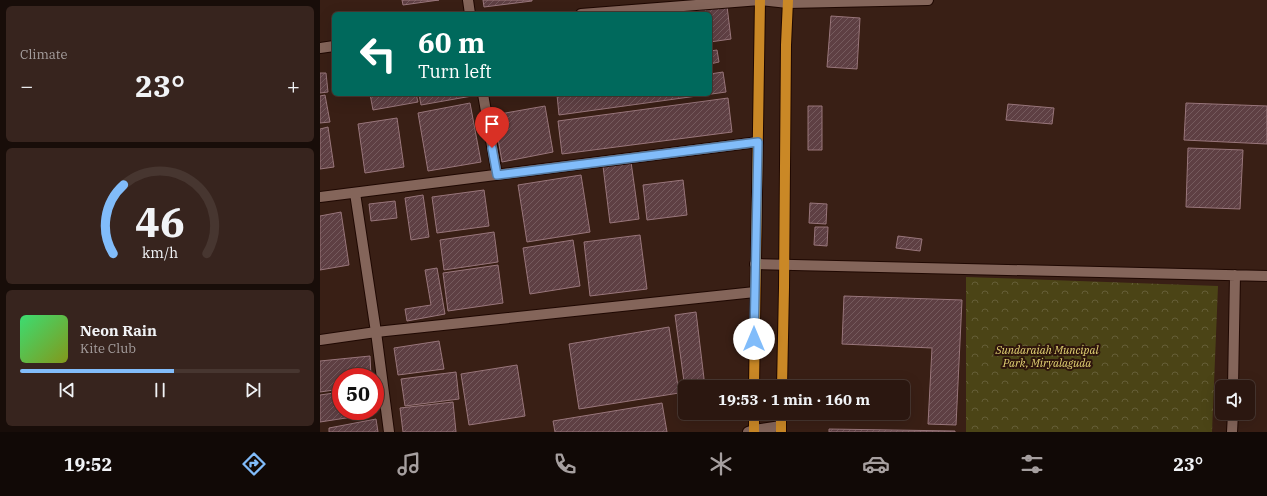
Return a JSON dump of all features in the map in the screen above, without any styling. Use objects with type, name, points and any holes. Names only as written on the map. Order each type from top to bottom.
[{"type":"main road","points":[[754,380],[760,0]]},
{"type":"main road","points":[[782,380],[786,45],[788,2]]},
{"type":"main road","points":[[752,431],[753,420]]},
{"type":"street","points":[[468,0],[470,12]]},
{"type":"street","points":[[607,12],[760,0],[788,2],[928,0]]},
{"type":"street","points":[[320,48],[332,46]]},
{"type":"street","points":[[483,96],[497,175]]},
{"type":"street","points":[[320,197],[758,142]]},
{"type":"street","points":[[355,193],[376,332],[389,432]]},
{"type":"street","points":[[755,264],[1267,276]]},
{"type":"street","points":[[1233,380],[1235,275]]},
{"type":"street","points":[[320,340],[376,332],[755,292]]},
{"type":"street","points":[[1232,432],[1233,420]]},
{"type":"street","points":[[752,431],[781,429]]},
{"type":"green space","name":"Sundaraiah Muncipal Park, Miryalaguda","points":[[966,277],[1218,286],[1212,432],[966,432]]},
{"type":"building","points":[[402,0],[439,0],[403,5]]},
{"type":"building","points":[[483,0],[532,0],[532,1],[484,7]]},
{"type":"building","points":[[727,6],[731,39],[712,42],[712,12],[686,12]]},
{"type":"building","points":[[831,16],[860,18],[857,69],[827,67]]},
{"type":"building","points":[[717,50],[719,62],[712,64],[712,51]]},
{"type":"building","points":[[723,72],[726,92],[712,94],[712,74]]},
{"type":"building","points":[[320,73],[326,73],[328,92],[320,93]]},
{"type":"building","points":[[325,95],[330,122],[320,123],[320,96]]},
{"type":"building","points":[[370,96],[416,96],[418,102],[373,110]]},
{"type":"building","points":[[419,96],[472,96],[421,105]]},
{"type":"building","points":[[557,96],[697,96],[559,115]]},
{"type":"building","points":[[728,98],[732,132],[562,154],[558,121]]},
{"type":"building","points":[[470,103],[481,162],[428,171],[418,113]]},
{"type":"building","points":[[1186,103],[1267,106],[1267,144],[1184,140]]},
{"type":"building","points":[[1008,104],[1054,108],[1052,124],[1006,120]]},
{"type":"building","points":[[545,106],[553,152],[502,162],[494,115]]},
{"type":"building","points":[[808,106],[822,106],[822,150],[808,150]]},
{"type":"building","points":[[397,118],[404,167],[365,173],[358,124]]},
{"type":"building","points":[[328,127],[334,167],[320,169],[320,129]]},
{"type":"building","points":[[1188,148],[1243,150],[1240,209],[1186,207]]},
{"type":"building","points":[[631,162],[639,219],[610,223],[603,166]]},
{"type":"building","points":[[581,175],[590,232],[527,242],[518,185]]},
{"type":"building","points":[[683,180],[687,215],[647,220],[643,185]]},
{"type":"building","points":[[484,190],[489,226],[437,233],[432,197]]},
{"type":"building","points":[[423,195],[429,237],[411,240],[405,198]]},
{"type":"building","points":[[395,201],[397,218],[371,221],[369,204]]},
{"type":"building","points":[[810,203],[827,204],[826,224],[809,223]]},
{"type":"building","points":[[341,212],[349,265],[320,270],[320,216]]},
{"type":"building","points":[[815,227],[828,227],[827,246],[814,245]]},
{"type":"building","points":[[494,232],[498,262],[444,270],[440,240]]},
{"type":"building","points":[[640,235],[647,289],[590,296],[584,242]]},
{"type":"building","points":[[898,236],[922,239],[920,251],[896,248]]},
{"type":"building","points":[[573,240],[580,286],[530,294],[523,248]]},
{"type":"building","points":[[498,265],[503,303],[448,311],[443,273]]},
{"type":"building","points":[[437,268],[445,314],[407,321],[405,309],[431,305],[425,270]]},
{"type":"building","points":[[844,296],[962,300],[956,425],[928,424],[932,348],[842,344]]},
{"type":"building","points":[[696,312],[704,380],[684,380],[675,315]]},
{"type":"building","points":[[669,327],[678,393],[579,409],[569,344]]},
{"type":"building","points":[[439,341],[444,369],[398,375],[394,348]]},
{"type":"building","points":[[370,356],[371,368],[332,368],[332,390],[320,392],[320,361]]},
{"type":"building","points":[[517,365],[525,416],[469,425],[461,374]]},
{"type":"building","points":[[456,372],[459,399],[405,406],[401,379]]},
{"type":"building","points":[[332,393],[333,420],[320,422],[320,395]]},
{"type":"building","points":[[453,402],[456,432],[403,432],[400,408]]},
{"type":"building","points":[[662,403],[667,432],[555,432],[553,421]]},
{"type":"building","points":[[376,420],[378,432],[329,432],[329,428]]},
{"type":"building","points":[[829,429],[955,431],[955,432],[829,432]]},
{"type":"route","points":[[492,148],[497,175],[758,142],[754,339]]}]
